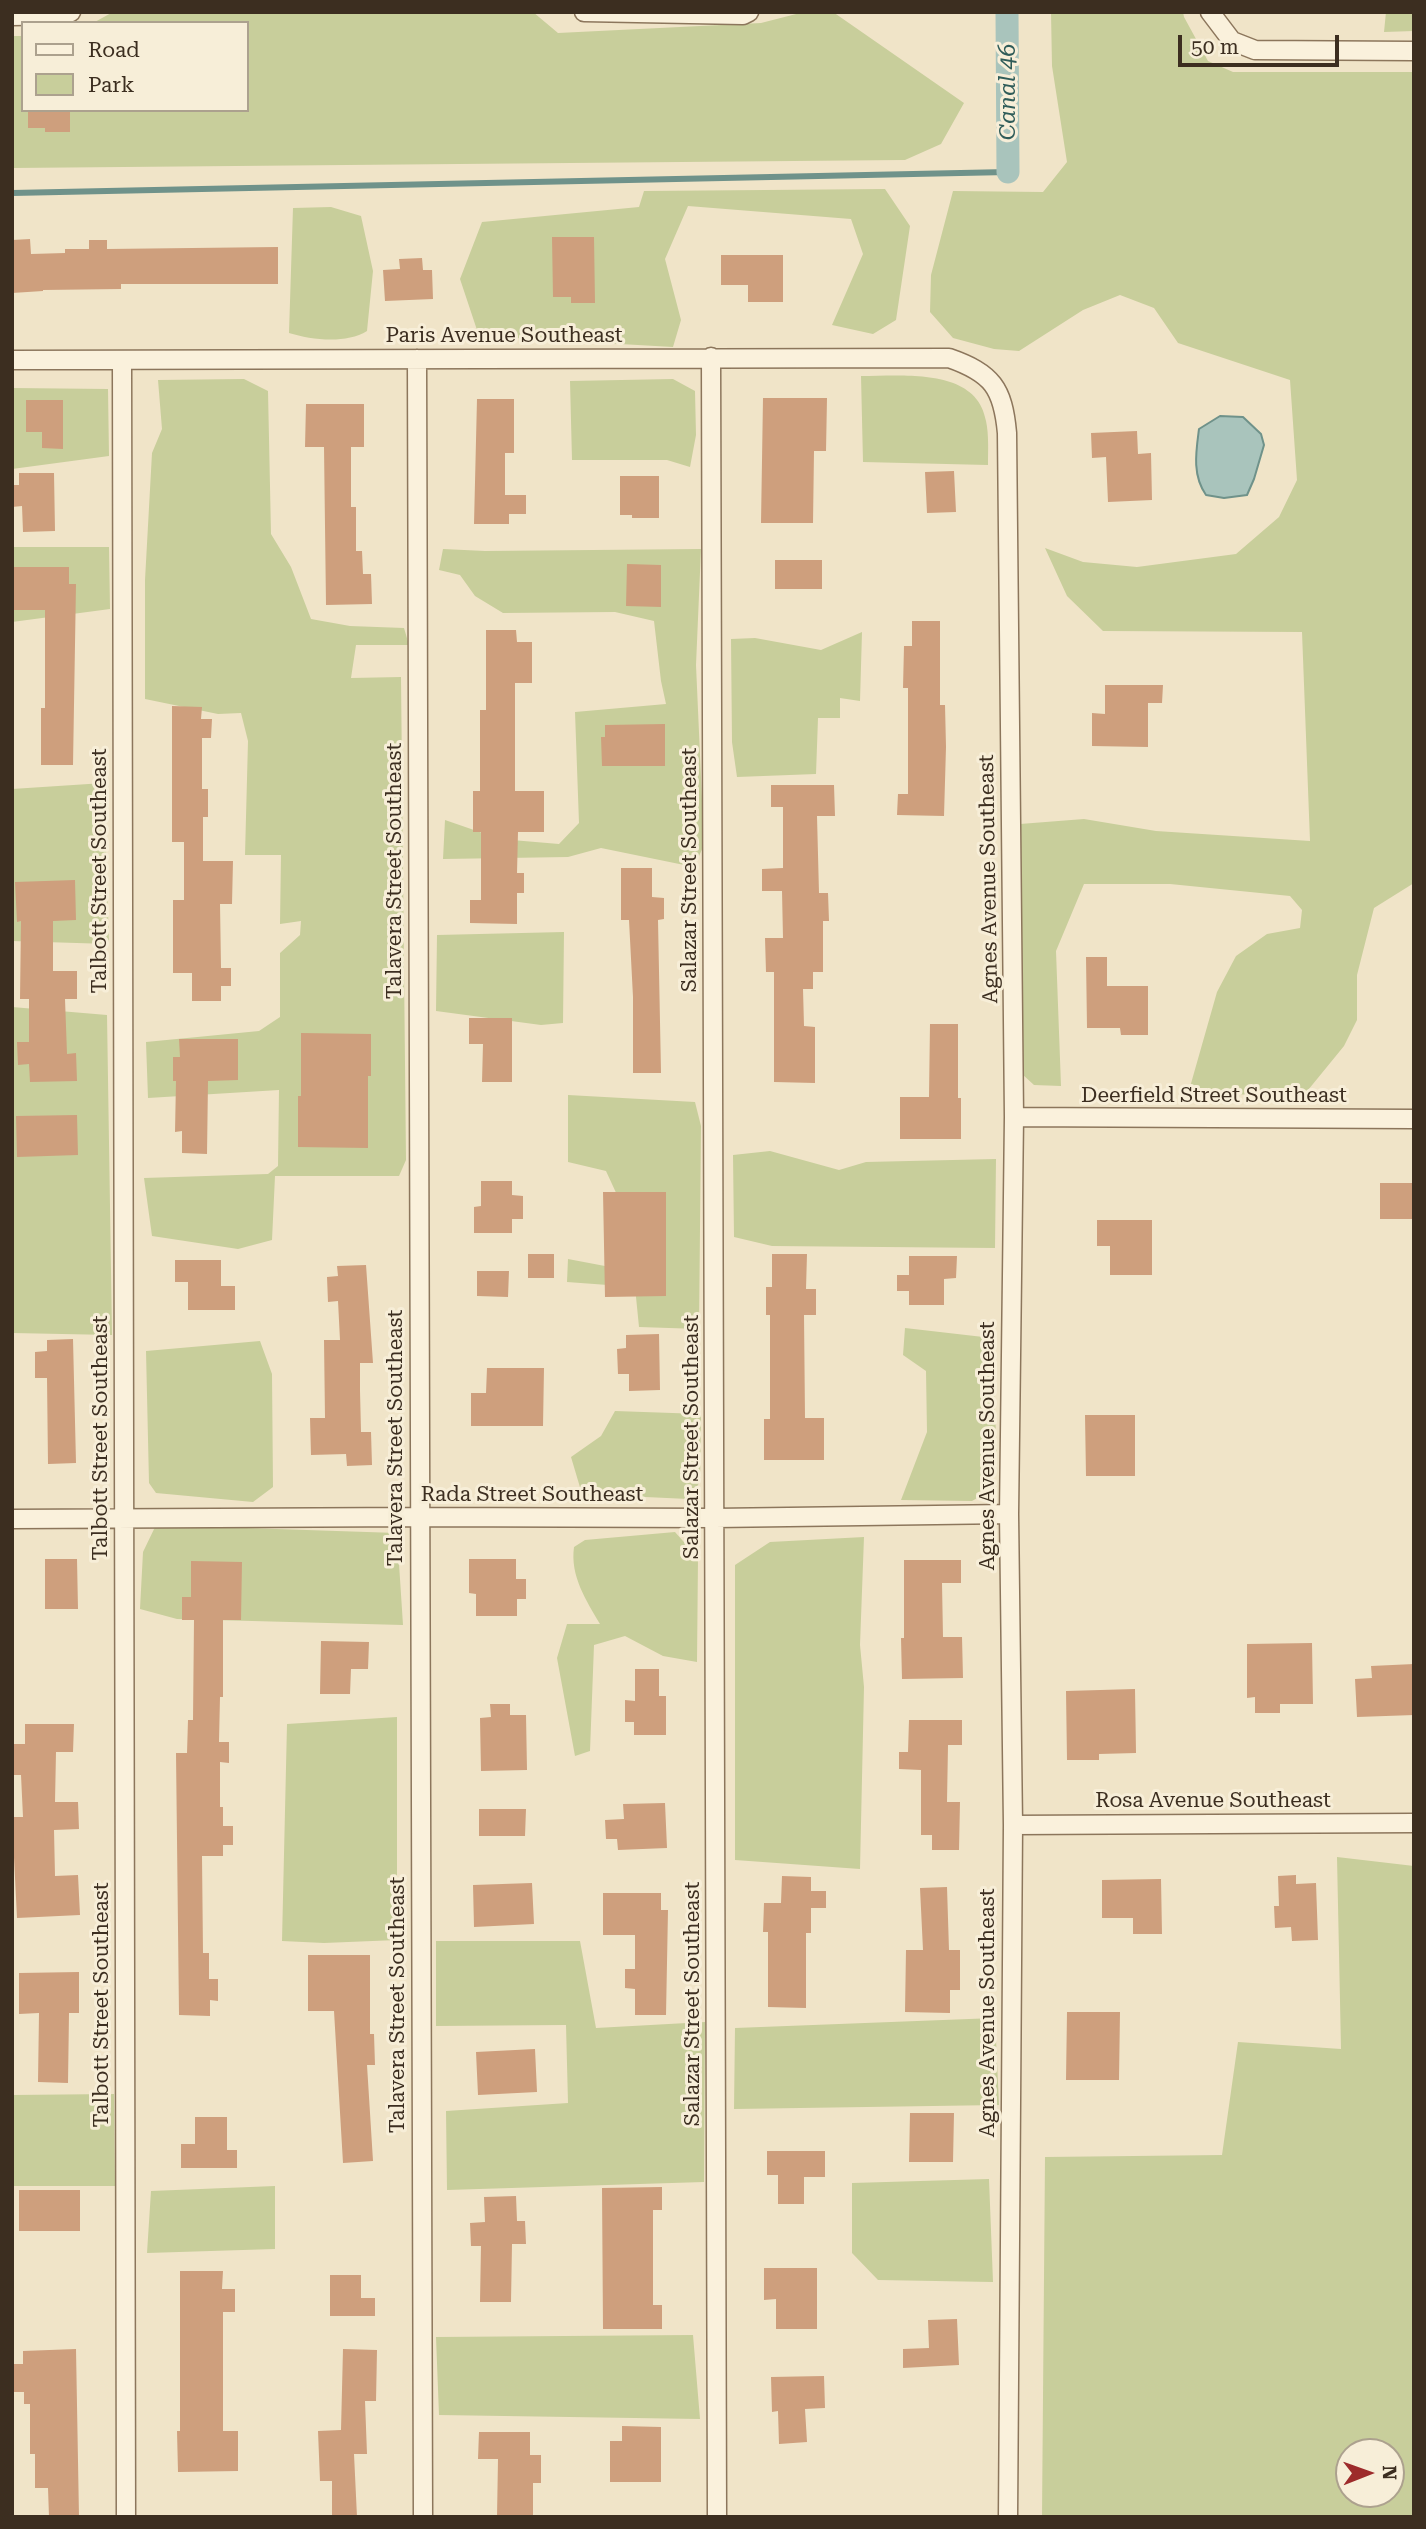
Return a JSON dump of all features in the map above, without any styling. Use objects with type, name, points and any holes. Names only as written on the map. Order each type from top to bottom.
[{"type":"street","points":[[12,16],[65,15],[71,12]]},
{"type":"street","points":[[584,12],[743,15],[750,12]]},
{"type":"street","points":[[1210,12],[1232,41],[1255,50],[1414,51]]},
{"type":"street","name":"Salazar Street Southeast","points":[[711,357],[717,2517]]},
{"type":"street","name":"Paris Avenue Southeast","points":[[12,360],[949,358],[975,367],[989,379]]},
{"type":"street","name":"Talavera Street Southeast","points":[[417,359],[423,2517]]},
{"type":"street","name":"Talbott Street Southeast","points":[[122,360],[126,2517]]},
{"type":"street","name":"Agnes Avenue Southeast","points":[[989,379],[1004,405],[1007,433],[1014,1117],[1009,1514],[1013,1825],[1008,2517]]},
{"type":"street","name":"Deerfield Street Southeast","points":[[1014,1117],[1414,1119]]},
{"type":"street","name":"Rada Street Southeast","points":[[12,1519],[715,1518],[1009,1514]]},
{"type":"street","name":"Rosa Avenue Southeast","points":[[1013,1825],[1414,1823]]},
{"type":"green space","points":[[113,12],[533,12],[558,33],[761,23],[804,12],[833,12],[964,103],[941,144],[905,160],[12,168],[12,36],[21,36],[21,112],[248,112],[248,21],[97,21]]},
{"type":"green space","points":[[1051,12],[1183,12],[1208,61],[1233,72],[1414,72],[1414,883],[1374,908],[1357,975],[1357,1020],[1344,1046],[1304,1095],[1188,1094],[1217,992],[1236,956],[1267,934],[1300,928],[1302,910],[1290,896],[1170,884],[1084,884],[1056,951],[1061,1086],[1034,1085],[1022,1074],[1020,824],[1084,819],[1156,831],[1310,841],[1302,632],[1103,631],[1067,596],[1045,548],[1083,562],[1137,567],[1236,554],[1279,517],[1297,480],[1290,380],[1178,343],[1154,308],[1120,295],[1083,310],[1019,351],[994,349],[953,338],[930,312],[931,275],[953,191],[1043,192],[1067,162],[1052,66]]},
{"type":"green space","points":[[1386,12],[1414,12],[1414,31],[1384,32]]},
{"type":"green space","points":[[885,189],[910,226],[896,320],[873,334],[832,325],[863,254],[851,219],[688,206],[665,259],[681,320],[673,347],[479,336],[460,279],[482,222],[639,207],[644,191]]},
{"type":"green space","points":[[331,207],[361,216],[373,271],[367,331],[349,338],[329,340],[289,333],[293,208]]},
{"type":"green space","points":[[861,376],[936,378],[968,391],[980,404],[986,421],[988,465],[863,462]]},
{"type":"green space","points":[[244,379],[268,391],[271,534],[291,567],[311,619],[350,626],[404,628],[409,645],[356,645],[351,678],[401,677],[406,1160],[399,1176],[275,1176],[272,1240],[238,1249],[152,1236],[144,1178],[268,1174],[278,1166],[279,1090],[148,1098],[146,1042],[259,1031],[280,1017],[280,953],[300,935],[301,921],[280,924],[281,855],[245,855],[248,741],[241,713],[218,714],[145,699],[145,580],[152,453],[162,429],[158,380]]},
{"type":"green space","points":[[673,379],[695,391],[696,435],[690,467],[667,460],[572,460],[570,381]]},
{"type":"green space","points":[[12,388],[108,389],[109,456],[12,469]]},
{"type":"green space","points":[[12,547],[109,547],[110,609],[12,622]]},
{"type":"green space","points":[[443,549],[701,549],[696,665],[704,845],[694,867],[601,848],[568,857],[443,859],[445,820],[500,839],[559,844],[579,823],[575,712],[666,704],[654,621],[615,612],[503,613],[475,596],[460,575],[439,570]]},
{"type":"green space","points":[[862,632],[860,701],[840,698],[840,718],[818,718],[816,774],[737,777],[732,742],[731,639],[755,638],[821,650]]},
{"type":"green space","points":[[104,783],[109,944],[12,941],[12,789]]},
{"type":"green space","points":[[564,932],[563,1023],[541,1025],[436,1011],[437,935]]},
{"type":"green space","points":[[12,1007],[107,1015],[112,1335],[12,1333]]},
{"type":"green space","points":[[568,1095],[695,1102],[701,1126],[699,1329],[639,1327],[635,1287],[567,1282],[568,1259],[626,1270],[636,1236],[606,1171],[568,1162]]},
{"type":"green space","points":[[770,1151],[839,1170],[866,1162],[996,1159],[995,1248],[772,1246],[734,1237],[733,1155]]},
{"type":"green space","points":[[905,1328],[992,1338],[997,1459],[986,1493],[972,1501],[901,1500],[927,1432],[926,1371],[903,1355]]},
{"type":"green space","points":[[260,1341],[272,1374],[273,1487],[253,1502],[156,1493],[149,1483],[146,1351]]},
{"type":"green space","points":[[615,1411],[701,1414],[700,1482],[688,1499],[582,1494],[571,1457],[601,1436]]},
{"type":"green space","points":[[156,1525],[397,1533],[403,1625],[177,1619],[140,1609],[143,1552]]},
{"type":"green space","points":[[675,1532],[698,1558],[697,1662],[663,1656],[625,1636],[594,1645],[590,1751],[575,1756],[557,1658],[567,1624],[600,1624],[577,1578],[574,1547],[585,1540]]},
{"type":"green space","points":[[864,1537],[860,1645],[864,1687],[860,1869],[735,1860],[735,1565],[770,1542]]},
{"type":"green space","points":[[397,1717],[397,1940],[324,1943],[282,1941],[287,1724]]},
{"type":"green space","points":[[1337,1857],[1414,1866],[1414,2517],[1042,2517],[1045,2157],[1222,2155],[1238,2042],[1341,2049]]},
{"type":"green space","points":[[436,1941],[580,1941],[596,2028],[705,2022],[704,2182],[447,2190],[446,2111],[568,2103],[566,2025],[436,2026]]},
{"type":"green space","points":[[995,2018],[999,2105],[734,2109],[735,2028]]},
{"type":"green space","points":[[114,2094],[115,2186],[12,2186],[12,2095]]},
{"type":"green space","points":[[989,2179],[993,2282],[878,2280],[852,2253],[852,2183]]},
{"type":"green space","points":[[275,2186],[275,2249],[147,2253],[151,2191]]},
{"type":"green space","points":[[693,2335],[700,2419],[439,2415],[436,2337]]},
{"type":"water","points":[[1220,416],[1243,417],[1261,434],[1264,445],[1247,495],[1224,498],[1206,495],[1199,479],[1196,463],[1199,429]]},
{"type":"building","points":[[28,112],[70,112],[70,132],[45,132],[45,128],[28,128]]},
{"type":"building","points":[[552,237],[594,237],[595,303],[571,303],[571,297],[553,297]]},
{"type":"building","points":[[30,239],[31,254],[89,249],[89,240],[107,240],[107,249],[278,247],[278,284],[121,284],[121,289],[12,293],[12,240]]},
{"type":"building","points":[[721,255],[783,255],[783,302],[748,302],[748,285],[721,285]]},
{"type":"building","points":[[422,258],[423,270],[432,270],[433,299],[385,301],[383,270],[400,269],[399,259]]},
{"type":"building","points":[[763,398],[827,398],[826,451],[814,451],[813,523],[761,523]]},
{"type":"building","points":[[477,399],[514,399],[514,453],[505,453],[505,495],[526,495],[526,514],[509,514],[509,524],[474,524]]},
{"type":"building","points":[[26,400],[63,400],[63,449],[42,448],[42,432],[26,432]]},
{"type":"building","points":[[306,404],[364,404],[364,447],[351,447],[351,507],[356,507],[356,551],[362,551],[363,574],[371,574],[372,604],[326,605],[324,447],[305,447]]},
{"type":"building","points":[[1137,431],[1138,454],[1151,453],[1152,500],[1108,502],[1106,457],[1092,458],[1091,433]]},
{"type":"building","points":[[954,471],[956,512],[927,513],[925,472]]},
{"type":"building","points":[[19,473],[54,473],[55,531],[23,532],[22,506],[12,507],[12,485],[19,485]]},
{"type":"building","points":[[620,476],[659,476],[659,518],[620,515]]},
{"type":"building","points":[[775,560],[822,560],[822,589],[775,589]]},
{"type":"building","points":[[627,564],[661,565],[661,607],[626,606]]},
{"type":"building","points":[[12,567],[69,567],[69,584],[76,584],[73,765],[41,765],[41,708],[45,708],[45,610],[12,610]]},
{"type":"building","points":[[912,621],[940,621],[940,705],[945,705],[946,747],[944,816],[897,815],[898,794],[908,794],[908,688],[903,688],[904,646],[912,646]]},
{"type":"building","points":[[486,630],[516,630],[517,642],[532,642],[532,683],[515,683],[515,791],[544,791],[544,832],[518,832],[517,873],[524,873],[524,893],[517,893],[517,924],[470,923],[470,900],[481,900],[481,832],[473,832],[473,791],[480,791],[480,710],[486,710]]},
{"type":"building","points":[[1105,685],[1163,685],[1162,703],[1148,703],[1148,747],[1092,746],[1092,713],[1105,714]]},
{"type":"building","points":[[172,706],[202,707],[201,719],[212,719],[211,738],[202,738],[202,789],[208,789],[208,817],[203,817],[203,861],[233,861],[232,904],[220,904],[221,968],[231,968],[231,986],[221,986],[221,1001],[192,1001],[192,973],[173,973],[173,900],[184,900],[184,842],[172,842]]},
{"type":"building","points":[[665,724],[665,766],[602,766],[601,737],[605,737],[605,725]]},
{"type":"building","points":[[771,785],[834,785],[835,816],[817,816],[819,893],[828,893],[829,921],[823,921],[823,972],[813,972],[813,989],[803,989],[804,1026],[815,1027],[815,1083],[774,1082],[774,972],[766,972],[765,938],[783,938],[782,891],[762,891],[762,869],[783,868],[783,807],[771,807]]},
{"type":"building","points":[[621,868],[652,868],[652,897],[664,898],[664,919],[658,920],[661,1073],[633,1073],[629,920],[621,920]]},
{"type":"building","points":[[75,880],[76,920],[53,921],[53,971],[77,971],[77,999],[65,999],[67,1054],[76,1053],[77,1081],[30,1082],[29,1064],[18,1065],[17,1042],[29,1042],[29,999],[20,999],[21,921],[17,922],[15,882]]},
{"type":"building","points":[[1086,957],[1107,957],[1107,986],[1148,986],[1148,1035],[1121,1035],[1120,1028],[1087,1028]]},
{"type":"building","points":[[469,1018],[512,1018],[512,1082],[482,1082],[483,1044],[469,1044]]},
{"type":"building","points":[[930,1024],[958,1024],[961,1139],[900,1139],[900,1097],[929,1097]]},
{"type":"building","points":[[301,1033],[371,1034],[368,1148],[298,1147]]},
{"type":"building","points":[[179,1039],[238,1039],[238,1080],[208,1081],[207,1154],[182,1153],[182,1131],[175,1132],[176,1081],[173,1081],[173,1057],[180,1057]]},
{"type":"building","points":[[77,1115],[78,1155],[17,1157],[16,1116]]},
{"type":"building","points":[[481,1181],[512,1181],[512,1195],[523,1196],[523,1219],[512,1219],[512,1233],[474,1233],[474,1207],[481,1206]]},
{"type":"building","points":[[1380,1183],[1414,1183],[1414,1219],[1380,1219]]},
{"type":"building","points":[[603,1192],[666,1192],[666,1296],[605,1297]]},
{"type":"building","points":[[1097,1220],[1152,1220],[1152,1275],[1110,1275],[1110,1246],[1097,1246]]},
{"type":"building","points":[[528,1254],[554,1254],[554,1278],[528,1278]]},
{"type":"building","points":[[772,1254],[807,1254],[806,1289],[816,1289],[816,1315],[804,1315],[805,1418],[824,1418],[824,1460],[764,1460],[764,1419],[770,1419],[770,1315],[766,1315],[766,1287],[772,1287]]},
{"type":"building","points":[[909,1256],[957,1256],[956,1278],[944,1279],[944,1305],[909,1305],[909,1291],[897,1291],[897,1275],[909,1275]]},
{"type":"building","points":[[175,1260],[221,1260],[221,1286],[235,1286],[235,1310],[188,1310],[188,1282],[175,1282]]},
{"type":"building","points":[[366,1265],[373,1363],[360,1363],[361,1432],[371,1432],[372,1465],[347,1466],[346,1454],[311,1455],[310,1418],[325,1418],[324,1340],[340,1340],[338,1301],[328,1302],[327,1277],[338,1276],[337,1266]]},
{"type":"building","points":[[477,1271],[509,1271],[508,1297],[477,1296]]},
{"type":"building","points":[[659,1334],[660,1390],[629,1391],[629,1374],[618,1374],[617,1349],[626,1348],[626,1335]]},
{"type":"building","points":[[73,1339],[76,1463],[48,1464],[47,1378],[35,1378],[35,1352],[47,1351],[47,1340]]},
{"type":"building","points":[[487,1368],[544,1368],[543,1426],[471,1426],[471,1393],[486,1393]]},
{"type":"building","points":[[1085,1415],[1135,1415],[1135,1476],[1086,1476]]},
{"type":"building","points":[[45,1559],[77,1559],[78,1609],[45,1609]]},
{"type":"building","points":[[469,1559],[516,1559],[516,1579],[526,1579],[526,1599],[517,1599],[517,1616],[476,1616],[476,1594],[469,1593]]},
{"type":"building","points":[[904,1560],[961,1560],[961,1583],[942,1583],[943,1637],[962,1637],[963,1678],[902,1679]]},
{"type":"building","points":[[191,1561],[242,1562],[241,1620],[223,1620],[223,1697],[220,1697],[219,1742],[229,1742],[229,1763],[220,1762],[220,1807],[223,1807],[223,1826],[233,1826],[233,1845],[223,1845],[223,1856],[202,1856],[203,1953],[209,1953],[209,1979],[218,1979],[218,2001],[210,2000],[210,2016],[179,2015],[176,1753],[187,1753],[188,1720],[193,1720],[194,1620],[182,1620],[182,1597],[191,1597]]},
{"type":"building","points":[[321,1641],[369,1642],[368,1669],[351,1669],[350,1694],[320,1694]]},
{"type":"building","points":[[1312,1643],[1313,1704],[1280,1704],[1280,1713],[1255,1713],[1255,1697],[1247,1698],[1247,1644]]},
{"type":"building","points":[[1414,1664],[1414,1715],[1357,1717],[1355,1679],[1372,1678],[1371,1666]]},
{"type":"building","points":[[635,1669],[659,1669],[659,1696],[666,1696],[666,1735],[634,1735],[634,1722],[625,1722],[625,1700],[635,1701]]},
{"type":"building","points":[[1135,1689],[1136,1753],[1099,1754],[1099,1760],[1067,1760],[1066,1691]]},
{"type":"building","points":[[490,1704],[510,1704],[510,1715],[526,1715],[527,1770],[481,1771],[480,1718],[491,1717]]},
{"type":"building","points":[[909,1720],[962,1720],[962,1745],[948,1745],[947,1802],[960,1802],[959,1850],[932,1850],[932,1835],[921,1835],[921,1770],[899,1769],[899,1752],[908,1752]]},
{"type":"building","points":[[25,1724],[74,1724],[73,1752],[56,1752],[55,1802],[78,1802],[79,1829],[54,1830],[55,1876],[78,1875],[80,1915],[17,1918],[12,1817],[23,1817],[21,1775],[12,1775],[12,1744],[25,1744]]},
{"type":"building","points":[[665,1803],[667,1848],[618,1850],[617,1839],[606,1839],[605,1820],[624,1819],[623,1804]]},
{"type":"building","points":[[479,1809],[526,1809],[525,1836],[479,1836]]},
{"type":"building","points":[[1296,1875],[1296,1884],[1316,1883],[1318,1940],[1292,1941],[1291,1927],[1275,1928],[1274,1906],[1279,1906],[1278,1876]]},
{"type":"building","points":[[782,1876],[811,1877],[811,1891],[826,1891],[826,1908],[811,1908],[811,1933],[806,1933],[806,2008],[768,2007],[768,1932],[763,1932],[764,1903],[781,1903]]},
{"type":"building","points":[[1161,1879],[1162,1934],[1133,1934],[1133,1918],[1102,1918],[1102,1880]]},
{"type":"building","points":[[532,1883],[534,1924],[474,1927],[473,1885]]},
{"type":"building","points":[[947,1887],[949,1950],[960,1950],[960,1990],[950,1990],[950,2013],[905,2012],[906,1950],[923,1950],[920,1888]]},
{"type":"building","points":[[603,1893],[661,1893],[661,1910],[668,1910],[666,2015],[635,2015],[635,1989],[625,1988],[625,1969],[635,1969],[635,1935],[603,1935]]},
{"type":"building","points":[[308,1955],[370,1955],[370,2034],[374,2034],[375,2065],[367,2065],[373,2161],[343,2163],[334,2011],[308,2011]]},
{"type":"building","points":[[79,1972],[79,2013],[69,2013],[68,2083],[38,2082],[39,2013],[19,2014],[19,1973]]},
{"type":"building","points":[[1067,2012],[1120,2012],[1119,2080],[1066,2080]]},
{"type":"building","points":[[535,2049],[537,2092],[478,2095],[476,2052]]},
{"type":"building","points":[[910,2113],[954,2113],[953,2162],[909,2162]]},
{"type":"building","points":[[195,2117],[227,2117],[227,2150],[237,2150],[237,2168],[181,2168],[181,2144],[195,2144]]},
{"type":"building","points":[[767,2151],[825,2151],[825,2177],[804,2177],[804,2204],[778,2204],[778,2175],[767,2175]]},
{"type":"building","points":[[662,2187],[662,2210],[653,2210],[653,2305],[662,2305],[662,2329],[603,2329],[602,2188]]},
{"type":"building","points":[[19,2190],[80,2190],[80,2231],[19,2231]]},
{"type":"building","points":[[516,2196],[517,2221],[525,2221],[526,2244],[512,2244],[511,2302],[480,2302],[481,2246],[471,2246],[470,2223],[485,2222],[484,2197]]},
{"type":"building","points":[[764,2268],[817,2268],[817,2329],[776,2329],[776,2299],[764,2300]]},
{"type":"building","points":[[180,2271],[223,2271],[222,2289],[235,2289],[235,2312],[223,2312],[223,2431],[238,2431],[238,2471],[178,2472]]},
{"type":"building","points":[[330,2275],[361,2275],[361,2298],[375,2298],[375,2316],[330,2316]]},
{"type":"building","points":[[957,2319],[959,2365],[903,2368],[903,2349],[929,2348],[928,2320]]},
{"type":"building","points":[[76,2349],[79,2517],[49,2517],[48,2488],[35,2488],[35,2454],[30,2454],[30,2404],[24,2404],[24,2392],[13,2392],[12,2364],[23,2364],[23,2351]]},
{"type":"building","points":[[343,2349],[377,2350],[376,2401],[365,2401],[367,2454],[354,2454],[357,2517],[332,2517],[332,2481],[320,2481],[318,2431],[341,2430]]},
{"type":"building","points":[[824,2376],[825,2408],[805,2409],[807,2442],[779,2444],[778,2411],[772,2412],[771,2377]]},
{"type":"building","points":[[622,2426],[661,2427],[661,2482],[610,2482],[610,2441],[622,2441]]},
{"type":"building","points":[[479,2432],[530,2432],[530,2455],[541,2455],[541,2483],[533,2483],[533,2517],[497,2517],[498,2459],[478,2459]]},
{"type":"waterway","name":"Canal 46","points":[[1007,12],[1008,172]]},
{"type":"waterway","points":[[12,193],[1008,172]]}]
